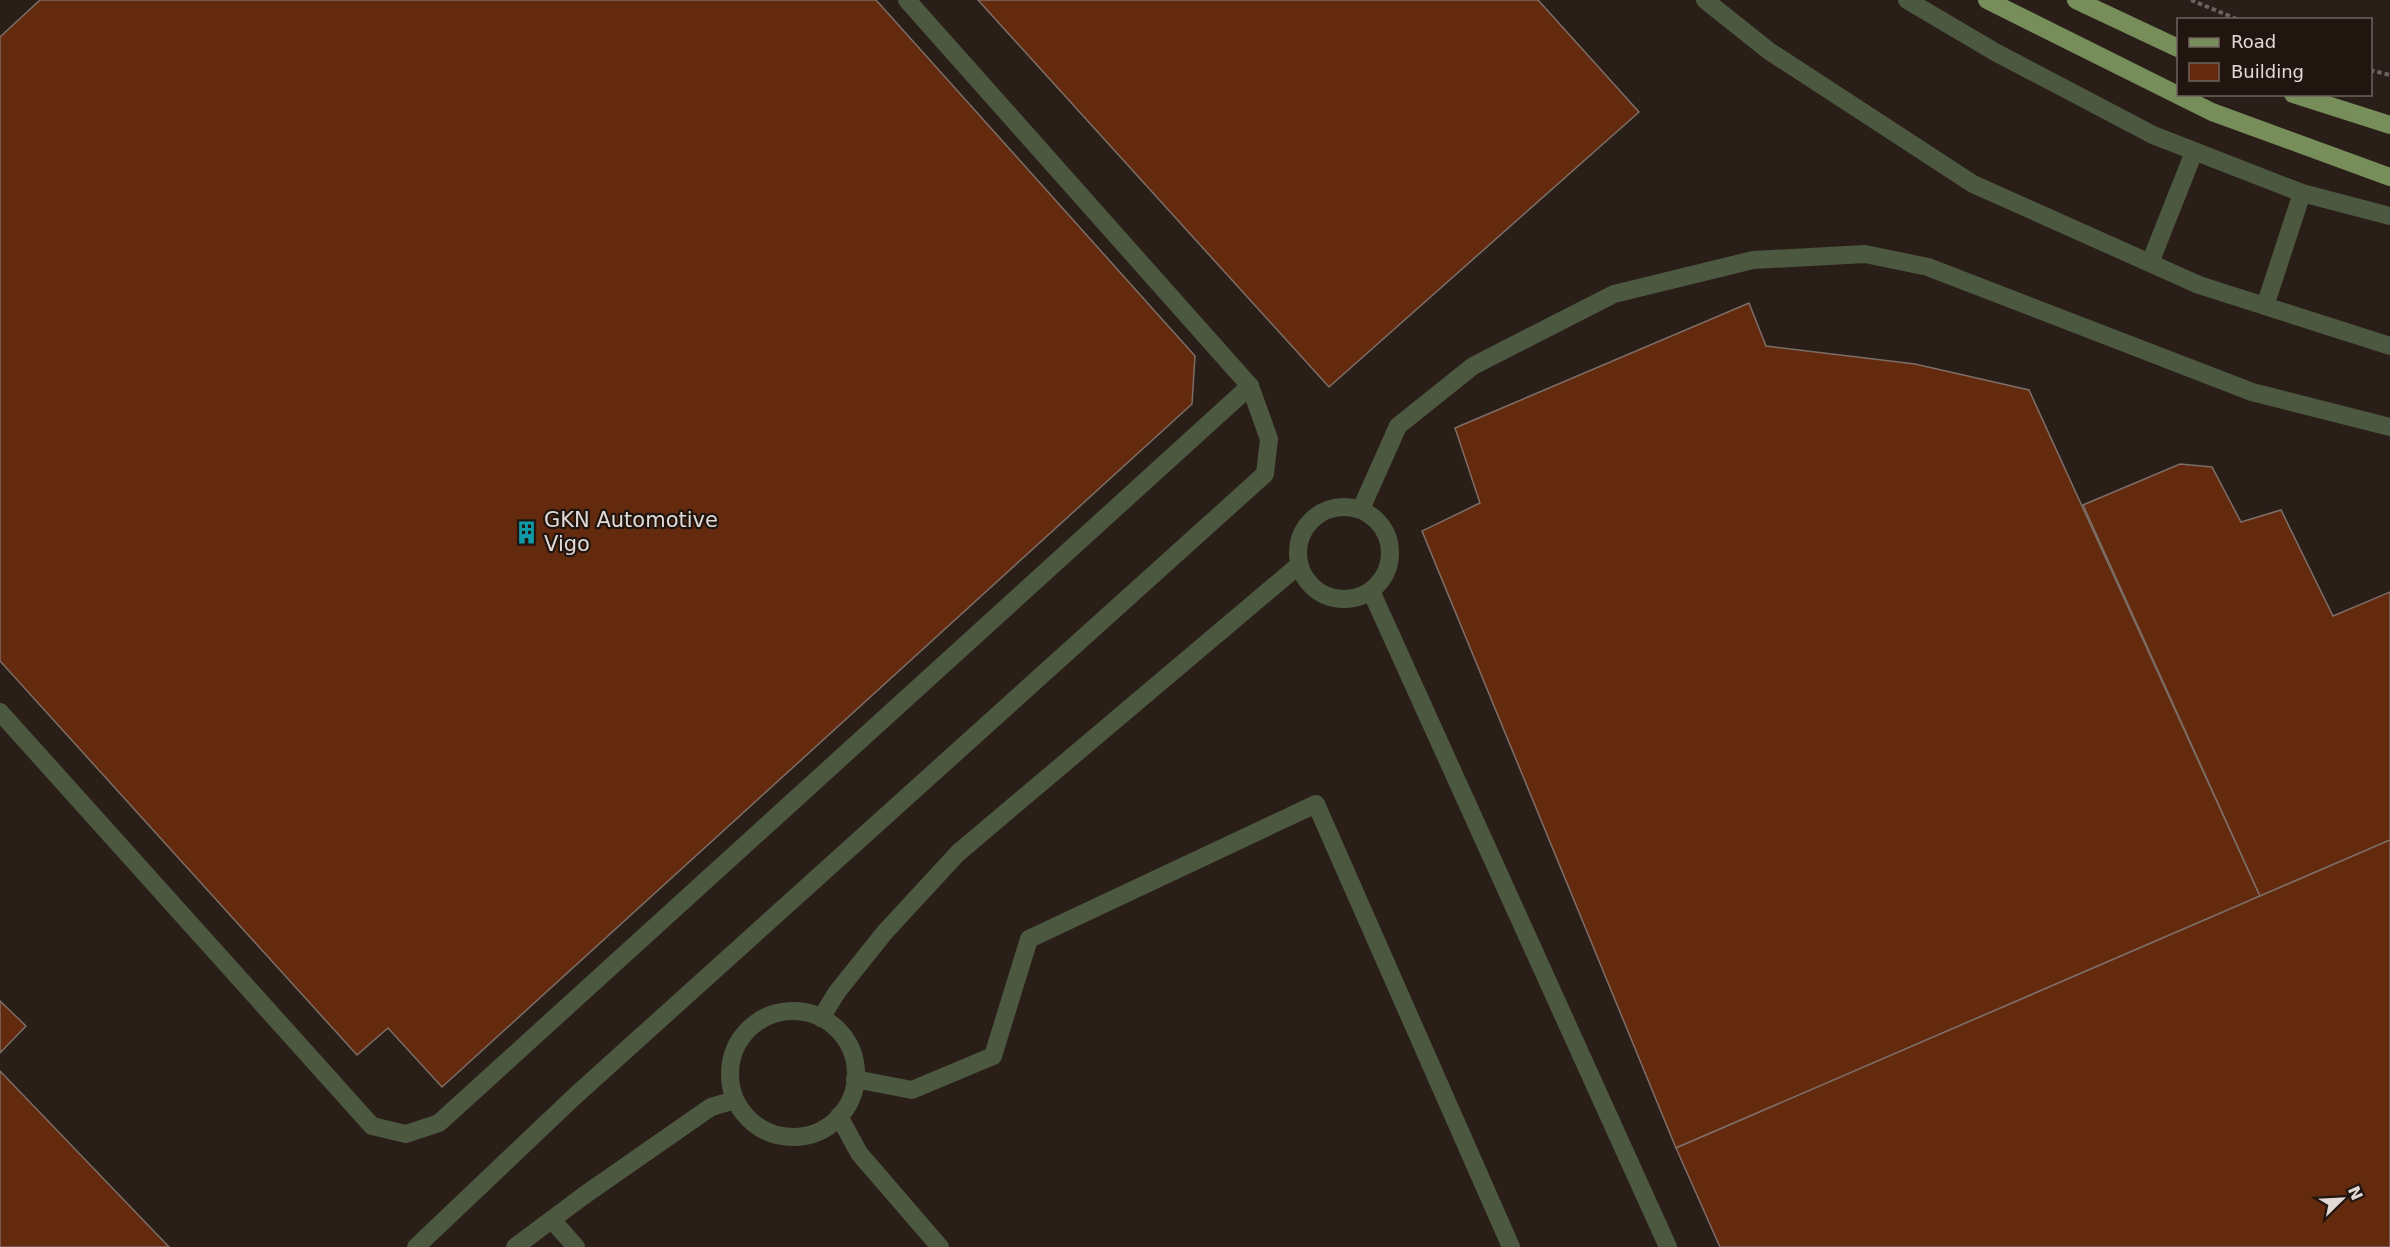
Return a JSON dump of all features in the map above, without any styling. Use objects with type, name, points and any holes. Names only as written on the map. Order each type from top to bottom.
[{"type":"main road","points":[[1987,0],[2177,95]]},
{"type":"main road","points":[[2076,0],[2177,48]]},
{"type":"main road","points":[[2180,96],[2212,112],[2390,177]]},
{"type":"main road","points":[[2299,96],[2390,125]]},
{"type":"lane","points":[[416,1247],[575,1096],[1265,474],[1269,439],[1250,386],[907,0]]},
{"type":"lane","points":[[1705,0],[1769,51],[1973,184],[2199,285],[2390,346]]},
{"type":"lane","points":[[1907,0],[1995,52],[2153,135],[2302,194],[2390,216]]},
{"type":"lane","points":[[2150,263],[2194,152]]},
{"type":"lane","points":[[2265,306],[2302,194]]},
{"type":"lane","points":[[1361,508],[1398,426],[1473,366],[1614,294],[1753,260],[1865,254],[1928,267],[2252,392],[2390,427]]},
{"type":"lane","points":[[0,712],[372,1126],[406,1134],[439,1122],[1250,386]]},
{"type":"lane","points":[[1335,507],[1361,508],[1372,514],[1380,524],[1390,545],[1387,572],[1371,591],[1359,597],[1347,599],[1328,596],[1312,586],[1299,565],[1297,552],[1299,539],[1313,518],[1335,507]]},
{"type":"lane","points":[[821,1018],[837,992],[885,932],[958,853],[1299,565]]},
{"type":"lane","points":[[1371,591],[1668,1247]]},
{"type":"lane","points":[[855,1079],[912,1090],[993,1056],[1029,939],[1316,804],[1511,1247]]},
{"type":"lane","points":[[777,1013],[806,1013],[821,1018],[836,1029],[847,1042],[855,1066],[855,1079],[848,1104],[839,1116],[822,1130],[811,1134],[785,1137],[761,1129],[751,1121],[735,1100],[730,1076],[731,1063],[740,1040],[748,1030],[758,1022],[777,1013]]},
{"type":"lane","points":[[514,1247],[711,1107],[735,1100]]},
{"type":"lane","points":[[839,1116],[859,1153],[940,1247]]},
{"type":"lane","points":[[552,1220],[576,1247]]},
{"type":"path","points":[[2191,0],[2234,18]]},
{"type":"path","points":[[2372,70],[2390,75]]},
{"type":"building","name":"GKN Automotive Vigo","points":[[40,0],[876,0],[1195,356],[1192,404],[442,1087],[388,1028],[357,1055],[0,661],[0,37]]},
{"type":"building","points":[[978,0],[1538,0],[1639,112],[1329,387]]},
{"type":"building","points":[[1749,303],[1766,346],[1915,364],[2029,390],[2260,896],[1676,1148],[1422,531],[1480,503],[1455,428]]},
{"type":"building","points":[[2180,464],[2212,467],[2241,522],[2281,510],[2333,616],[2390,592],[2390,840],[2260,896],[2083,505]]},
{"type":"building","points":[[2390,840],[2390,1247],[1720,1247],[1676,1148]]},
{"type":"building","points":[[0,1001],[26,1026],[0,1053]]},
{"type":"building","points":[[0,1071],[169,1247],[0,1247]]},
{"type":"place","name":"GKN Automotive Vigo","points":[[526,532]]}]
